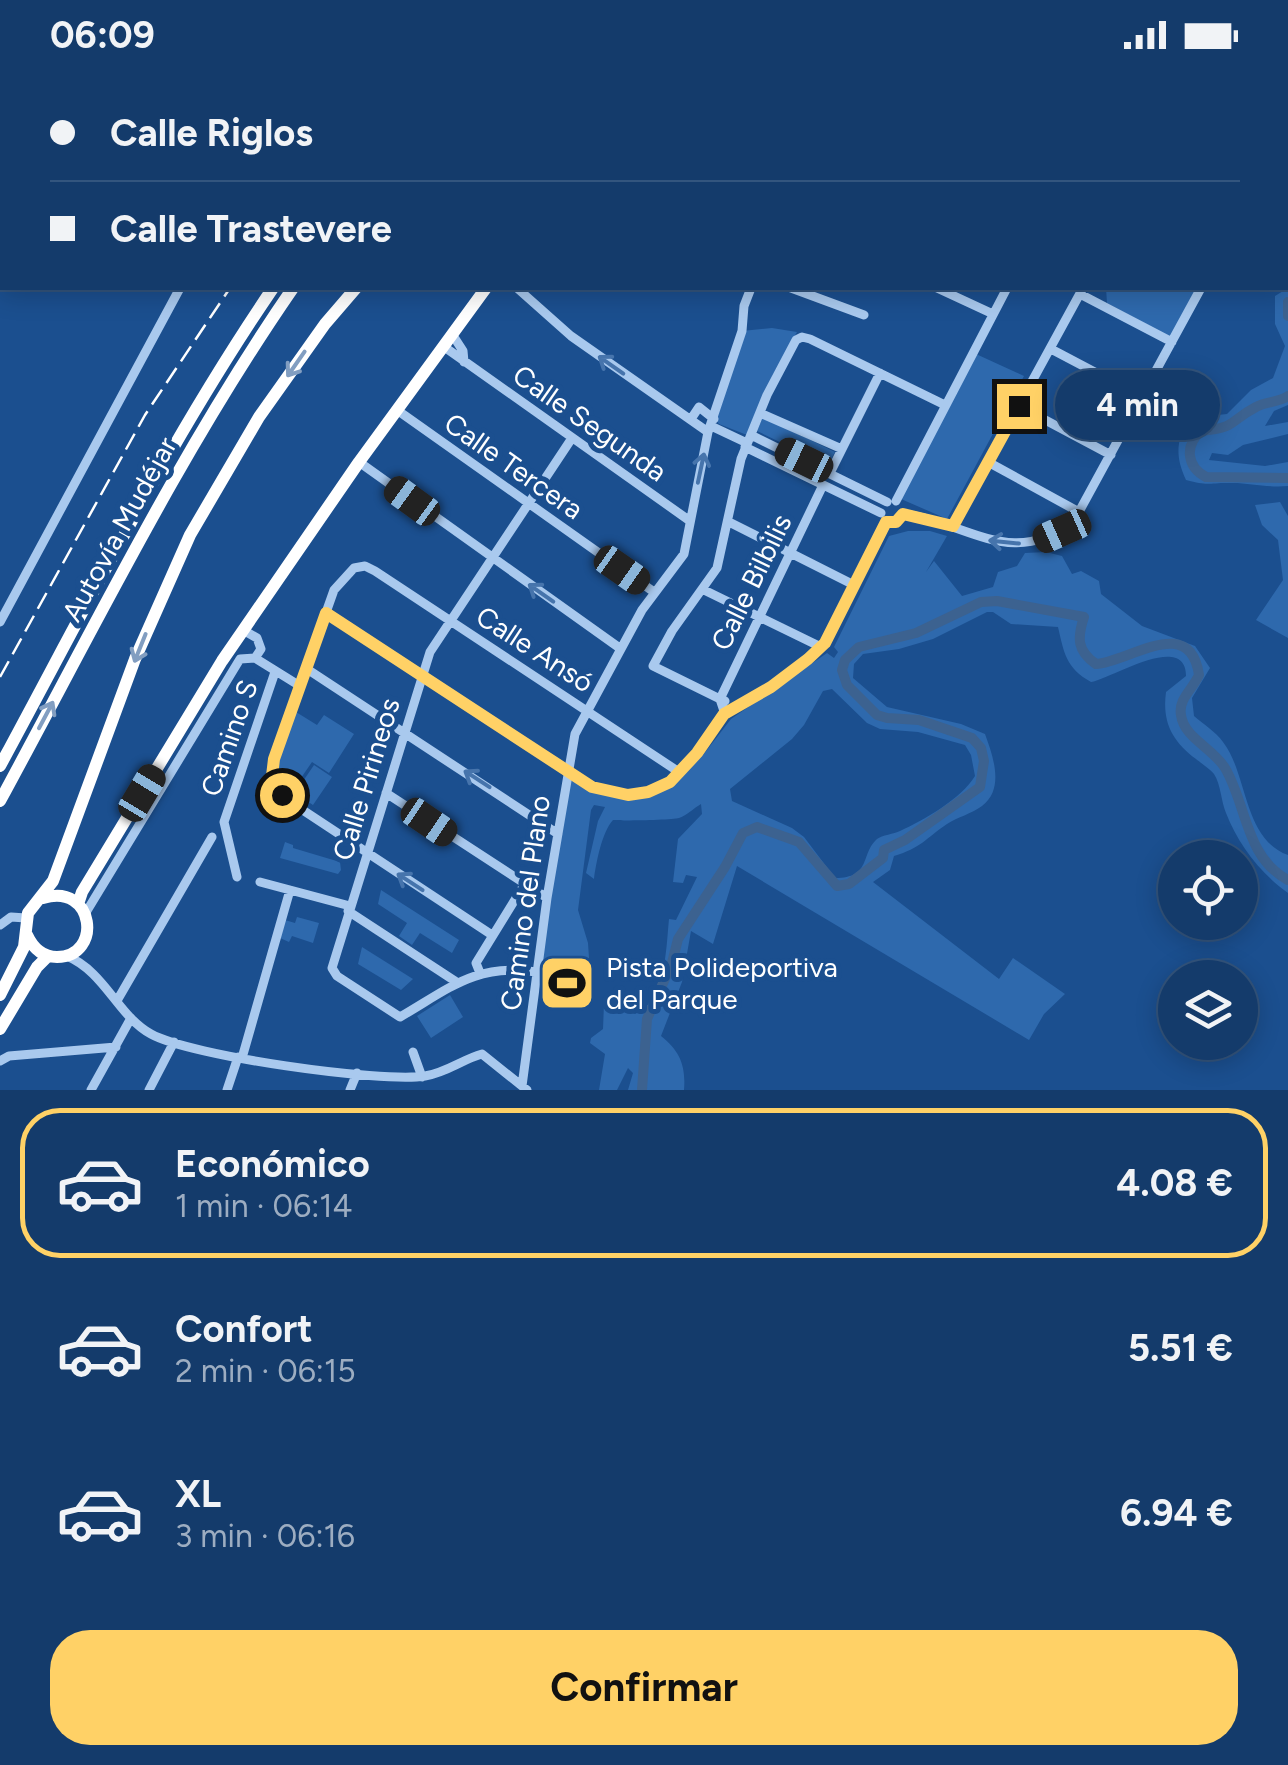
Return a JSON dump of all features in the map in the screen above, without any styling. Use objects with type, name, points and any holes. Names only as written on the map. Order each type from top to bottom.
[{"type":"highway","name":"Autovía Mudéjar","points":[[0,766],[173,447],[228,353],[272,290]]},
{"type":"highway","name":"Autovía Mudéjar","points":[[0,801],[186,456],[242,362],[292,290]]},
{"type":"highway","points":[[0,995],[26,936],[26,918],[43,898],[67,848],[136,660],[190,536],[258,416],[354,290]]},
{"type":"highway","points":[[26,936],[48,956],[67,956],[82,944],[87,931],[82,892],[243,630],[358,462],[485,290]]},
{"type":"highway","points":[[43,898],[59,895],[82,909]]},
{"type":"highway","points":[[0,1029],[37,967],[48,956]]},
{"type":"street","points":[[0,622],[179,290]]},
{"type":"street","points":[[519,290],[571,336],[691,420],[699,407],[711,426],[901,505],[903,514]]},
{"type":"street","name":"Camino del Plano","points":[[525,1088],[547,898],[575,734],[654,592],[684,554],[711,426],[742,330],[749,290]]},
{"type":"street","points":[[796,290],[864,315]]},
{"type":"street","points":[[941,290],[993,314]]},
{"type":"street","points":[[492,935],[286,799],[278,789],[272,768],[326,613],[598,789],[628,795],[660,787],[697,753],[724,714],[771,687],[821,647],[884,517],[1006,290]]},
{"type":"street","points":[[903,514],[953,526],[996,543],[1020,544],[1062,531],[1074,521],[1200,290]]},
{"type":"street","points":[[953,526],[1082,291],[1172,342]]},
{"type":"street","points":[[736,707],[653,666],[672,631],[718,568],[748,442],[799,338],[810,338],[946,405]]},
{"type":"street","name":"Calle Segunda","points":[[448,340],[464,362],[690,521]]},
{"type":"street","points":[[1051,349],[1142,397]]},
{"type":"street","points":[[830,473],[880,373]]},
{"type":"street","points":[[1019,406],[1110,454]]},
{"type":"street","name":"Calle Tercera","points":[[397,410],[654,592]]},
{"type":"street","points":[[760,413],[842,448]]},
{"type":"street","name":"Calle Pirineos","points":[[458,983],[400,1016],[337,976],[332,968],[430,652],[572,438]]},
{"type":"street","points":[[748,442],[884,517],[896,522],[903,514]]},
{"type":"street","points":[[358,462],[621,649]]},
{"type":"street","points":[[988,462],[1079,512]]},
{"type":"street","name":"Calle Bilbilis","points":[[720,699],[824,485]]},
{"type":"street","points":[[729,522],[854,585]]},
{"type":"street","name":"Calle Ansó","points":[[326,613],[328,601],[346,573],[365,566],[679,772]]},
{"type":"street","points":[[704,590],[821,647]]},
{"type":"street","points":[[243,630],[257,638],[261,649],[255,658]]},
{"type":"street","points":[[82,909],[240,660],[255,658],[300,686]]},
{"type":"street","points":[[307,668],[558,834]]},
{"type":"street","name":"Camino S","points":[[238,877],[224,822],[276,672]]},
{"type":"street","points":[[720,699],[724,714]]},
{"type":"street","points":[[386,793],[547,898]]},
{"type":"street","points":[[118,1000],[212,837]]},
{"type":"street","points":[[260,882],[349,909],[458,983],[500,968],[537,972]]},
{"type":"street","points":[[480,972],[476,963],[524,885]]},
{"type":"street","points":[[227,1090],[290,890]]},
{"type":"street","points":[[0,925],[10,917],[26,918]]},
{"type":"street","points":[[82,944],[97,977]]},
{"type":"street","points":[[67,956],[97,977],[151,1034],[174,1042],[240,1058],[422,1077],[480,1054],[525,1088]]},
{"type":"street","points":[[91,1090],[132,1018]]},
{"type":"street","points":[[150,1090],[174,1042]]},
{"type":"street","points":[[0,1061],[9,1056],[116,1047]]},
{"type":"street","points":[[413,1052],[422,1077]]},
{"type":"street","points":[[350,1090],[357,1073]]},
{"type":"shaded area","points":[[1106,290],[1196,290],[1170,337],[1107,303]]},
{"type":"shaded area","points":[[1288,290],[1288,405],[1274,411],[1265,426],[1288,422],[1288,434],[1243,445],[1228,455],[1212,453],[1209,460],[1265,466],[1288,462],[1288,486],[1186,480],[1178,449],[1189,418],[1227,414],[1251,390],[1273,378],[1285,346],[1275,324],[1275,296]]},
{"type":"shaded area","points":[[772,328],[797,332],[747,435],[715,419],[742,331]]},
{"type":"shaded area","points":[[976,354],[1024,376],[947,519],[901,499]]},
{"type":"shaded area","points":[[763,417],[835,452],[828,465],[757,431]]},
{"type":"shaded area","points":[[1280,502],[1288,516],[1288,638],[1256,620],[1283,580],[1278,540],[1262,525],[1255,505]]},
{"type":"shaded area","points":[[930,531],[947,536],[926,572],[934,561],[962,596],[993,587],[998,572],[1017,566],[1025,553],[1062,556],[1072,574],[1081,571],[1099,581],[1101,594],[1142,626],[1195,646],[1210,668],[1192,698],[1194,716],[1220,738],[1231,755],[1262,835],[1288,855],[1288,893],[1258,866],[1258,840],[1240,840],[1226,813],[1214,774],[1170,730],[1166,692],[1186,676],[1183,663],[1174,657],[1161,657],[1091,682],[1071,665],[1058,627],[1011,624],[987,612],[933,639],[863,654],[854,664],[853,678],[887,707],[961,724],[985,734],[995,772],[993,791],[982,806],[894,856],[890,870],[873,882],[999,979],[1013,958],[1065,994],[1044,1014],[1029,1040],[737,866],[713,944],[691,931],[682,982],[661,1036],[680,1060],[684,1090],[628,1090],[633,1073],[628,1068],[617,1090],[599,1090],[605,1054],[590,1043],[591,1038],[603,1029],[604,1003],[614,999],[616,1006],[635,1014],[645,1008],[659,986],[669,919],[676,920],[697,877],[686,875],[683,883],[673,882],[678,839],[702,814],[701,804],[679,818],[613,820],[603,840],[594,879],[586,873],[605,807],[594,805],[591,810],[578,910],[588,943],[592,1002],[587,1004],[535,986],[567,771],[609,793],[660,787],[697,753],[703,755],[731,719],[827,653],[834,658],[838,652],[834,647],[889,536]],"holes":[[[832,689],[867,723],[880,729],[918,732],[965,745],[975,776],[941,808],[877,839],[855,874],[835,878],[804,837],[792,828],[732,801],[730,789],[792,739],[823,691]]]},
{"type":"shaded area","points":[[296,712],[317,725],[324,715],[354,734],[329,773],[312,762],[291,798],[283,788],[278,767]]},
{"type":"shaded area","points":[[314,765],[332,777],[313,805],[295,793]]},
{"type":"shaded area","points":[[285,842],[340,862],[341,870],[338,874],[280,858]]},
{"type":"shaded area","points":[[381,890],[459,940],[452,953],[420,933],[412,945],[399,936],[407,923],[378,904]]},
{"type":"shaded area","points":[[297,917],[319,923],[313,943],[292,936],[289,942],[280,938],[285,920],[295,923]]},
{"type":"shaded area","points":[[362,947],[413,979],[401,990],[358,964]]},
{"type":"shaded area","points":[[450,995],[463,1017],[431,1038],[417,1016]]},
{"type":"waterway","points":[[1288,302],[1288,316]]},
{"type":"waterway","points":[[1288,396],[1260,405],[1227,426],[1201,431],[1190,450],[1195,468],[1206,477],[1288,478]]},
{"type":"waterway","points":[[642,1090],[647,1019],[672,963],[678,939],[743,833],[757,827],[799,842],[837,886],[849,884],[883,858],[884,850],[905,840],[980,787],[984,761],[981,748],[972,738],[919,720],[877,715],[847,685],[842,670],[845,660],[859,647],[916,633],[981,602],[997,601],[1084,617],[1080,644],[1096,664],[1156,646],[1184,647],[1193,657],[1199,675],[1182,704],[1183,723],[1225,768],[1255,844],[1263,858],[1288,880]]},
{"type":"railway","points":[[0,677],[145,415],[229,290]]},
{"type":"place","name":"Pista Polideportiva del Parque","points":[[567,983]]},
{"type":"route","points":[[282,795],[272,776],[274,759],[326,613],[592,787],[628,795],[648,792],[670,782],[697,753],[724,714],[771,687],[825,643],[886,522],[896,522],[903,514],[953,526],[1019,406]]}]
